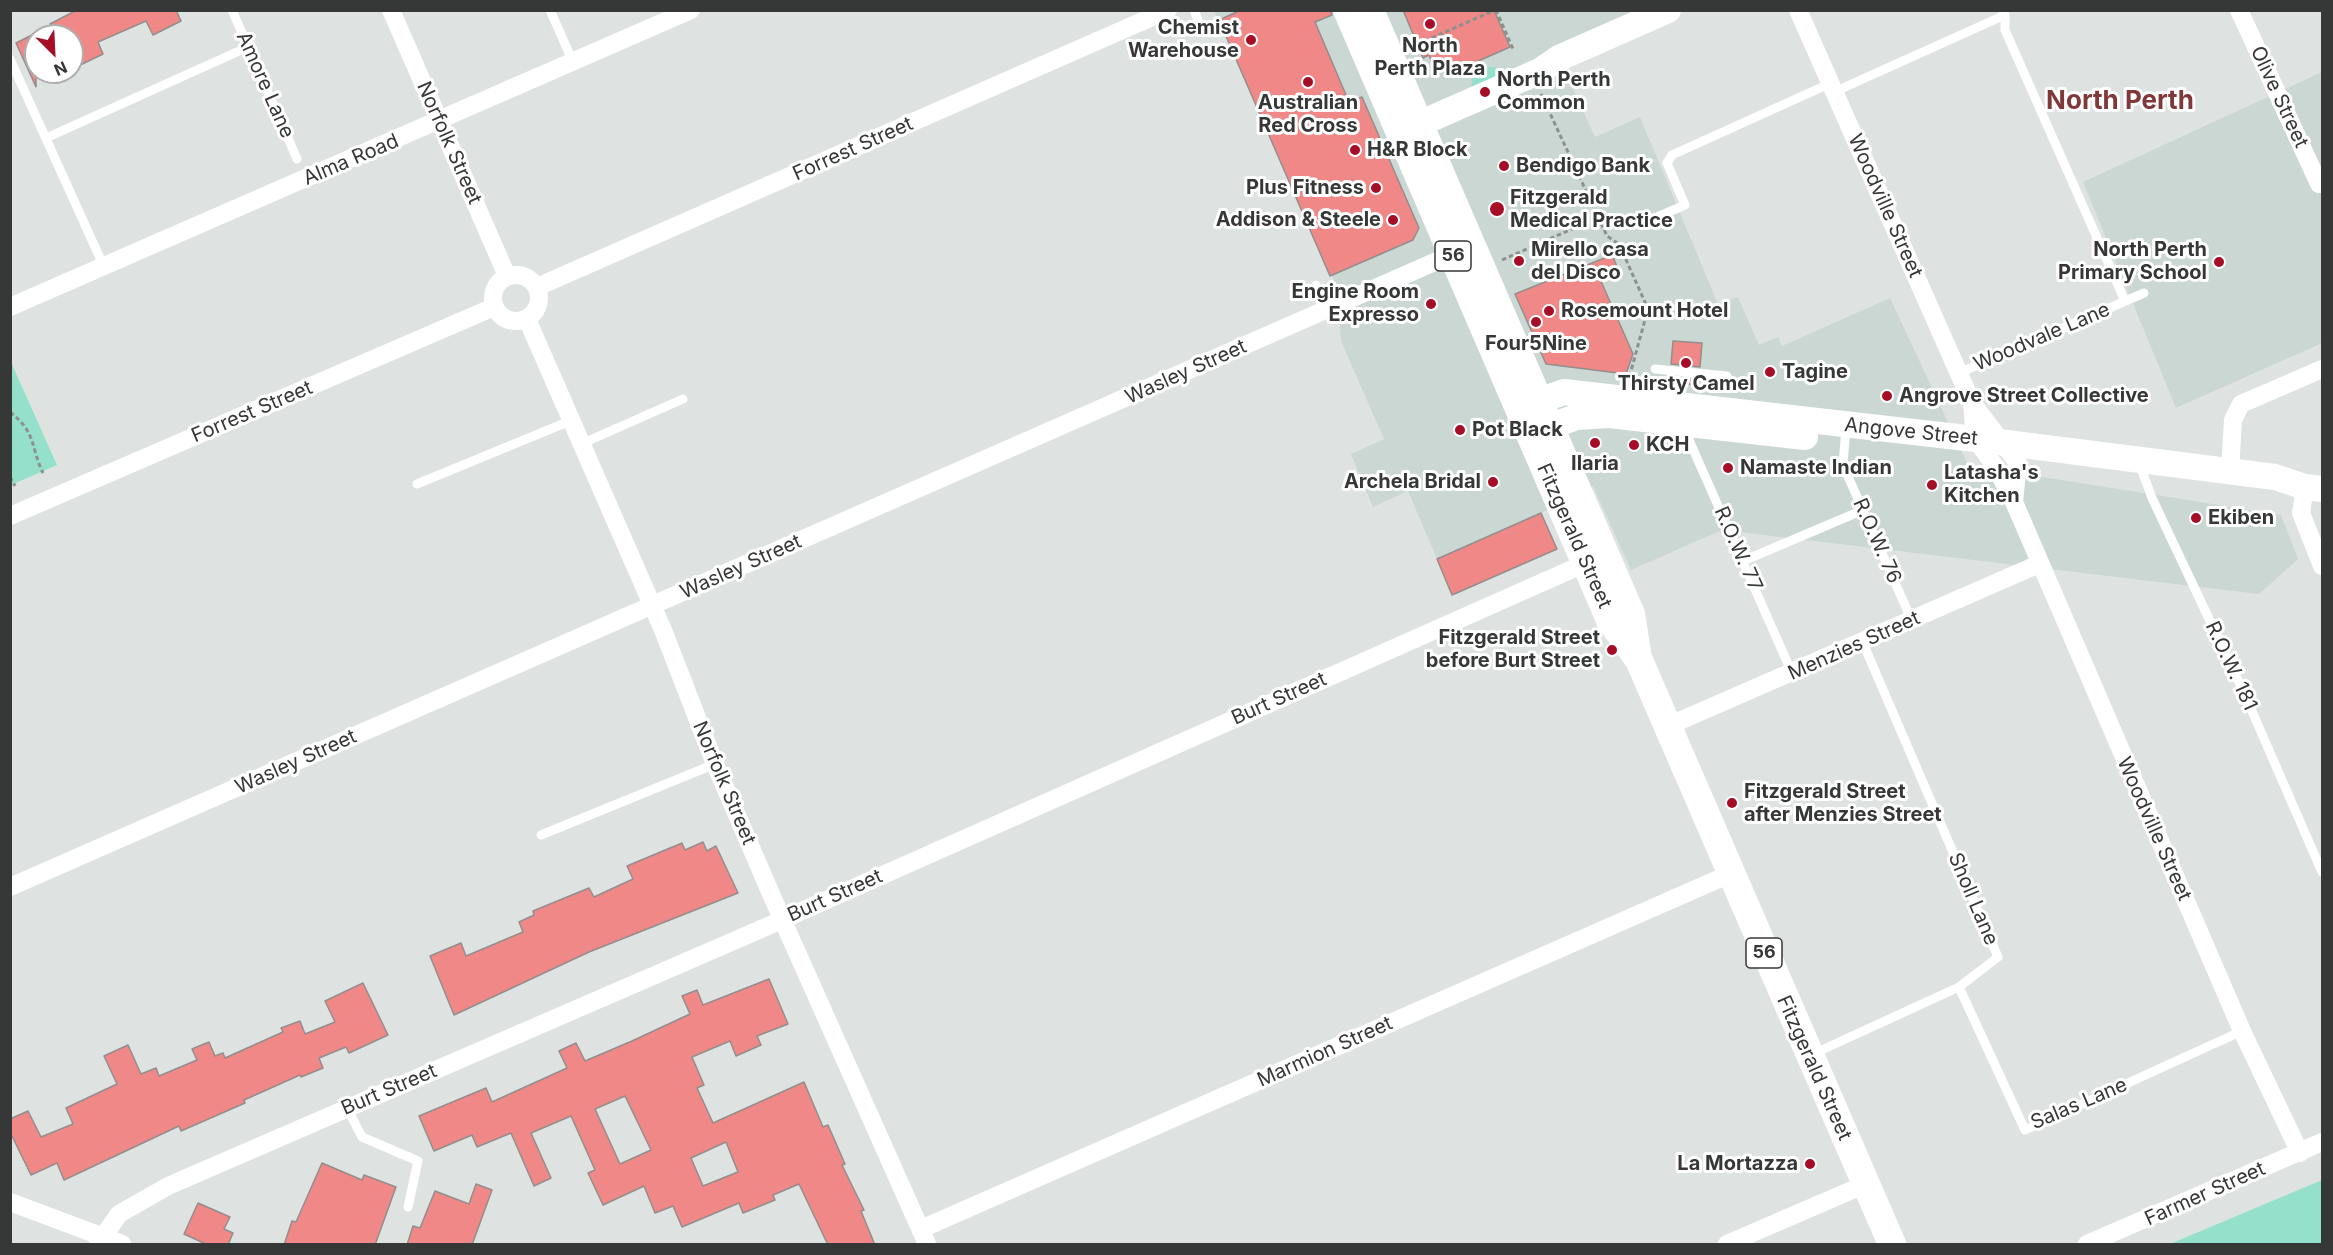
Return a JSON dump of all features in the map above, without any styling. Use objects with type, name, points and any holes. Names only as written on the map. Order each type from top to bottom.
[{"type":"main road","name":"Fitzgerald Street","points":[[1347,10],[1462,250],[1540,430],[1631,614],[1639,660]]},
{"type":"main road","name":"Fitzgerald Street","points":[[1370,10],[1419,124],[1462,250]]},
{"type":"main road","points":[[1419,124],[1540,71],[1559,58],[1668,10]]},
{"type":"main road","name":"Angove Street","points":[[1529,404],[1564,392],[1845,433],[2141,470],[2271,493],[2314,488]]},
{"type":"main road","name":"Angove Street","points":[[1540,430],[1584,416],[1609,415],[1691,425],[1845,433]]},
{"type":"main road","name":"Fitzgerald Street","points":[[1540,430],[1586,563],[1611,620],[1639,660],[1892,1245]]},
{"type":"main road","name":"Angove Street","points":[[2141,470],[2230,472],[2275,477],[2314,488]]},
{"type":"street","name":"Norfolk Street","points":[[391,10],[507,276]]},
{"type":"street","name":"Alma Road","points":[[10,307],[439,122],[690,10]]},
{"type":"street","name":"Forrest Street","points":[[537,287],[1168,10]]},
{"type":"street","name":"Woodville Street","points":[[1798,10],[1972,403],[1997,451],[2014,502],[2039,564],[2242,1031],[2300,1153]]},
{"type":"street","name":"Olive Street","points":[[2239,10],[2321,188]]},
{"type":"street","name":"Wasley Street","points":[[10,887],[1462,250]]},
{"type":"street","points":[[518,274],[529,278],[537,287],[540,299],[536,310],[526,319],[507,320],[494,307],[492,294],[497,284],[507,276],[518,274]]},
{"type":"street","name":"Forrest Street","points":[[10,516],[494,307]]},
{"type":"street","name":"Norfolk Street","points":[[526,319],[652,606],[714,764],[924,1237]]},
{"type":"street","points":[[2230,472],[2233,420],[2241,405],[2322,369]]},
{"type":"street","name":"Woodville Street","points":[[1972,403],[1997,451],[2014,502]]},
{"type":"street","points":[[2314,488],[2301,513],[2322,566]]},
{"type":"street","name":"Burt Street","points":[[100,1241],[119,1214],[142,1198],[782,920],[1586,563]]},
{"type":"street","name":"Menzies Street","points":[[1668,726],[1863,643],[2039,564]]},
{"type":"street","name":"Marmion Street","points":[[924,1237],[1730,874]]},
{"type":"street","name":"Farmer Street","points":[[2087,1245],[2322,1142]]},
{"type":"street","points":[[1727,1245],[1866,1184]]},
{"type":"street","points":[[10,1202],[100,1241],[122,1245]]},
{"type":"lane","name":"Amore Lane","points":[[232,10],[297,159]]},
{"type":"lane","points":[[550,10],[573,62]]},
{"type":"lane","points":[[1194,10],[1202,28]]},
{"type":"lane","points":[[1655,218],[1685,205],[1667,163],[1672,154],[1833,88],[2004,13]]},
{"type":"lane","name":"Woodvale Lane","points":[[2004,13],[2006,30],[2125,301]]},
{"type":"lane","points":[[46,138],[248,47]]},
{"type":"lane","points":[[10,59],[104,268]]},
{"type":"lane","points":[[1316,285],[1327,310]]},
{"type":"lane","name":"Woodvale Lane","points":[[1959,373],[2144,293]]},
{"type":"lane","points":[[1654,369],[1727,376]]},
{"type":"lane","points":[[581,444],[683,399]]},
{"type":"lane","points":[[417,484],[570,421]]},
{"type":"lane","name":"R.O.W. 77","points":[[1691,425],[1689,440],[1792,673]]},
{"type":"lane","name":"R.O.W. 76","points":[[1845,433],[1843,465],[1912,621]]},
{"type":"lane","name":"R.O.W. 181","points":[[2141,470],[2245,695],[2322,872]]},
{"type":"lane","points":[[1743,561],[1863,510]]},
{"type":"lane","name":"Sholl Lane","points":[[1809,1056],[1959,987],[1998,957],[1863,643]]},
{"type":"lane","points":[[541,836],[714,764]]},
{"type":"lane","name":"Salas Lane","points":[[1959,987],[2025,1130],[2242,1031]]},
{"type":"lane","points":[[347,1108],[362,1137],[418,1161],[408,1207]]},
{"type":"path","points":[[1402,51],[1495,10],[1513,49]]},
{"type":"path","points":[[1508,10],[1518,10]]},
{"type":"path","points":[[1541,94],[1607,236],[1619,244],[1648,309],[1628,383]]},
{"type":"path","points":[[1495,263],[1599,217]]},
{"type":"path","points":[[10,412],[32,434],[35,454],[43,473]]},
{"type":"path","points":[[10,477],[15,486]]},
{"type":"shaded area","points":[[1214,11],[1668,11],[1559,59],[1595,137],[1640,117],[1718,304],[1738,297],[1759,345],[1778,337],[1782,346],[1890,298],[1968,465],[2281,515],[2298,559],[2259,594],[1722,530],[1631,570],[1593,486],[1541,513],[1437,559],[1408,491],[1373,507],[1351,454],[1384,439],[1341,341],[1337,287]]},
{"type":"shaded area","name":"North Perth Primary School","points":[[2322,72],[2322,343],[2176,408],[2083,182]]},
{"type":"green space","points":[[1487,67],[1500,68],[1508,75],[1471,92],[1472,79]]},
{"type":"green space","points":[[10,360],[57,465],[11,485],[10,485]]},
{"type":"green space","points":[[2322,1180],[2322,1244],[2170,1244]]},
{"type":"building","points":[[77,10],[176,10],[181,21],[153,35],[146,21],[98,42],[103,54],[84,63],[84,24],[50,24]]},
{"type":"building","points":[[1241,10],[1331,10],[1332,15],[1315,22],[1349,102],[1362,97],[1419,228],[1413,240],[1330,276],[1219,20]]},
{"type":"building","points":[[1403,10],[1494,10],[1510,47],[1449,74],[1434,69],[1429,55],[1423,58]]},
{"type":"building","points":[[24,39],[24,61],[16,43]]},
{"type":"building","name":"Rosemount Hotel","points":[[1612,255],[1619,271],[1600,279],[1633,354],[1626,374],[1546,364],[1515,294]]},
{"type":"building","points":[[1673,341],[1702,343],[1700,367],[1671,364]]},
{"type":"building","points":[[1670,377],[1699,380],[1698,385],[1670,382]]},
{"type":"building","points":[[1541,513],[1557,549],[1452,595],[1437,559]]},
{"type":"building","points":[[703,842],[707,851],[716,846],[738,893],[589,952],[454,1015],[430,956],[461,943],[466,956],[523,932],[519,922],[534,915],[533,911],[589,888],[594,897],[633,879],[627,866],[682,843],[685,850]]},
{"type":"building","points":[[769,979],[788,1024],[757,1036],[761,1045],[736,1056],[730,1041],[692,1057],[704,1085],[697,1088],[713,1123],[804,1082],[823,1127],[828,1125],[845,1164],[842,1165],[864,1210],[861,1211],[875,1245],[828,1245],[799,1184],[773,1195],[775,1200],[743,1213],[739,1203],[682,1227],[673,1206],[655,1213],[644,1186],[603,1205],[588,1173],[595,1170],[571,1116],[531,1133],[551,1178],[534,1186],[511,1133],[477,1147],[472,1135],[434,1151],[419,1116],[486,1088],[492,1102],[567,1068],[559,1051],[576,1043],[585,1061],[632,1041],[690,1014],[682,996],[697,990],[703,1005]],"holes":[[[625,1096],[651,1150],[620,1164],[595,1109]],[[726,1142],[738,1172],[703,1186],[691,1158]]]},
{"type":"building","points":[[363,983],[388,1035],[349,1053],[346,1047],[319,1058],[323,1068],[301,1077],[300,1075],[244,1100],[245,1103],[181,1131],[179,1126],[64,1180],[57,1163],[31,1175],[10,1132],[10,1119],[28,1111],[41,1137],[73,1124],[66,1108],[117,1084],[104,1056],[128,1045],[141,1074],[156,1068],[159,1076],[197,1060],[192,1049],[209,1042],[215,1056],[223,1053],[225,1058],[283,1032],[281,1028],[300,1021],[305,1034],[335,1022],[325,1001]]},
{"type":"building","points":[[322,1163],[362,1180],[364,1175],[396,1187],[375,1245],[284,1245],[292,1221],[296,1222]]},
{"type":"building","points":[[476,1184],[492,1190],[472,1245],[407,1245],[413,1226],[420,1228],[435,1191],[469,1204]]},
{"type":"building","points":[[198,1203],[230,1217],[224,1229],[233,1233],[228,1245],[208,1245],[184,1234]]},
{"type":"place","name":"North Perth Plaza","points":[[1430,24]]},
{"type":"place","name":"Chemist Warehouse","points":[[1251,40]]},
{"type":"place","name":"Australian Red Cross","points":[[1308,82]]},
{"type":"place","name":"North Perth Common","points":[[1485,92]]},
{"type":"place","name":"H&R Block","points":[[1355,150]]},
{"type":"place","name":"Bendigo Bank","points":[[1504,166]]},
{"type":"place","name":"Plus Fitness","points":[[1376,188]]},
{"type":"place","name":"Fitzgerald Medical Practice","points":[[1497,209]]},
{"type":"place","name":"Addison & Steele","points":[[1393,220]]},
{"type":"place","name":"Mirello casa del Disco","points":[[1519,261]]},
{"type":"place","name":"North Perth Primary School","points":[[2219,262]]},
{"type":"place","name":"Engine Room Expresso","points":[[1431,304]]},
{"type":"place","name":"Rosemount Hotel","points":[[1549,311]]},
{"type":"place","name":"Four5Nine","points":[[1536,322]]},
{"type":"place","name":"Thirsty Camel","points":[[1686,363]]},
{"type":"place","name":"Tagine","points":[[1770,372]]},
{"type":"place","name":"Angrove Street Collective","points":[[1887,396]]},
{"type":"place","name":"Pot Black","points":[[1460,430]]},
{"type":"place","name":"Ilaria","points":[[1595,443]]},
{"type":"place","name":"KCH","points":[[1634,445]]},
{"type":"place","name":"Namaste Indian","points":[[1728,468]]},
{"type":"place","name":"Archela Bridal","points":[[1493,482]]},
{"type":"place","name":"Latasha's Kitchen","points":[[1932,485]]},
{"type":"place","name":"Ekiben","points":[[2196,518]]},
{"type":"place","name":"Fitzgerald Street before Burt Street","points":[[1612,650]]},
{"type":"place","name":"Fitzgerald Street after Menzies Street","points":[[1732,803]]},
{"type":"place","name":"La Mortazza","points":[[1810,1164]]},
{"type":"district","name":"North Perth","points":[[2120,101]]}]
